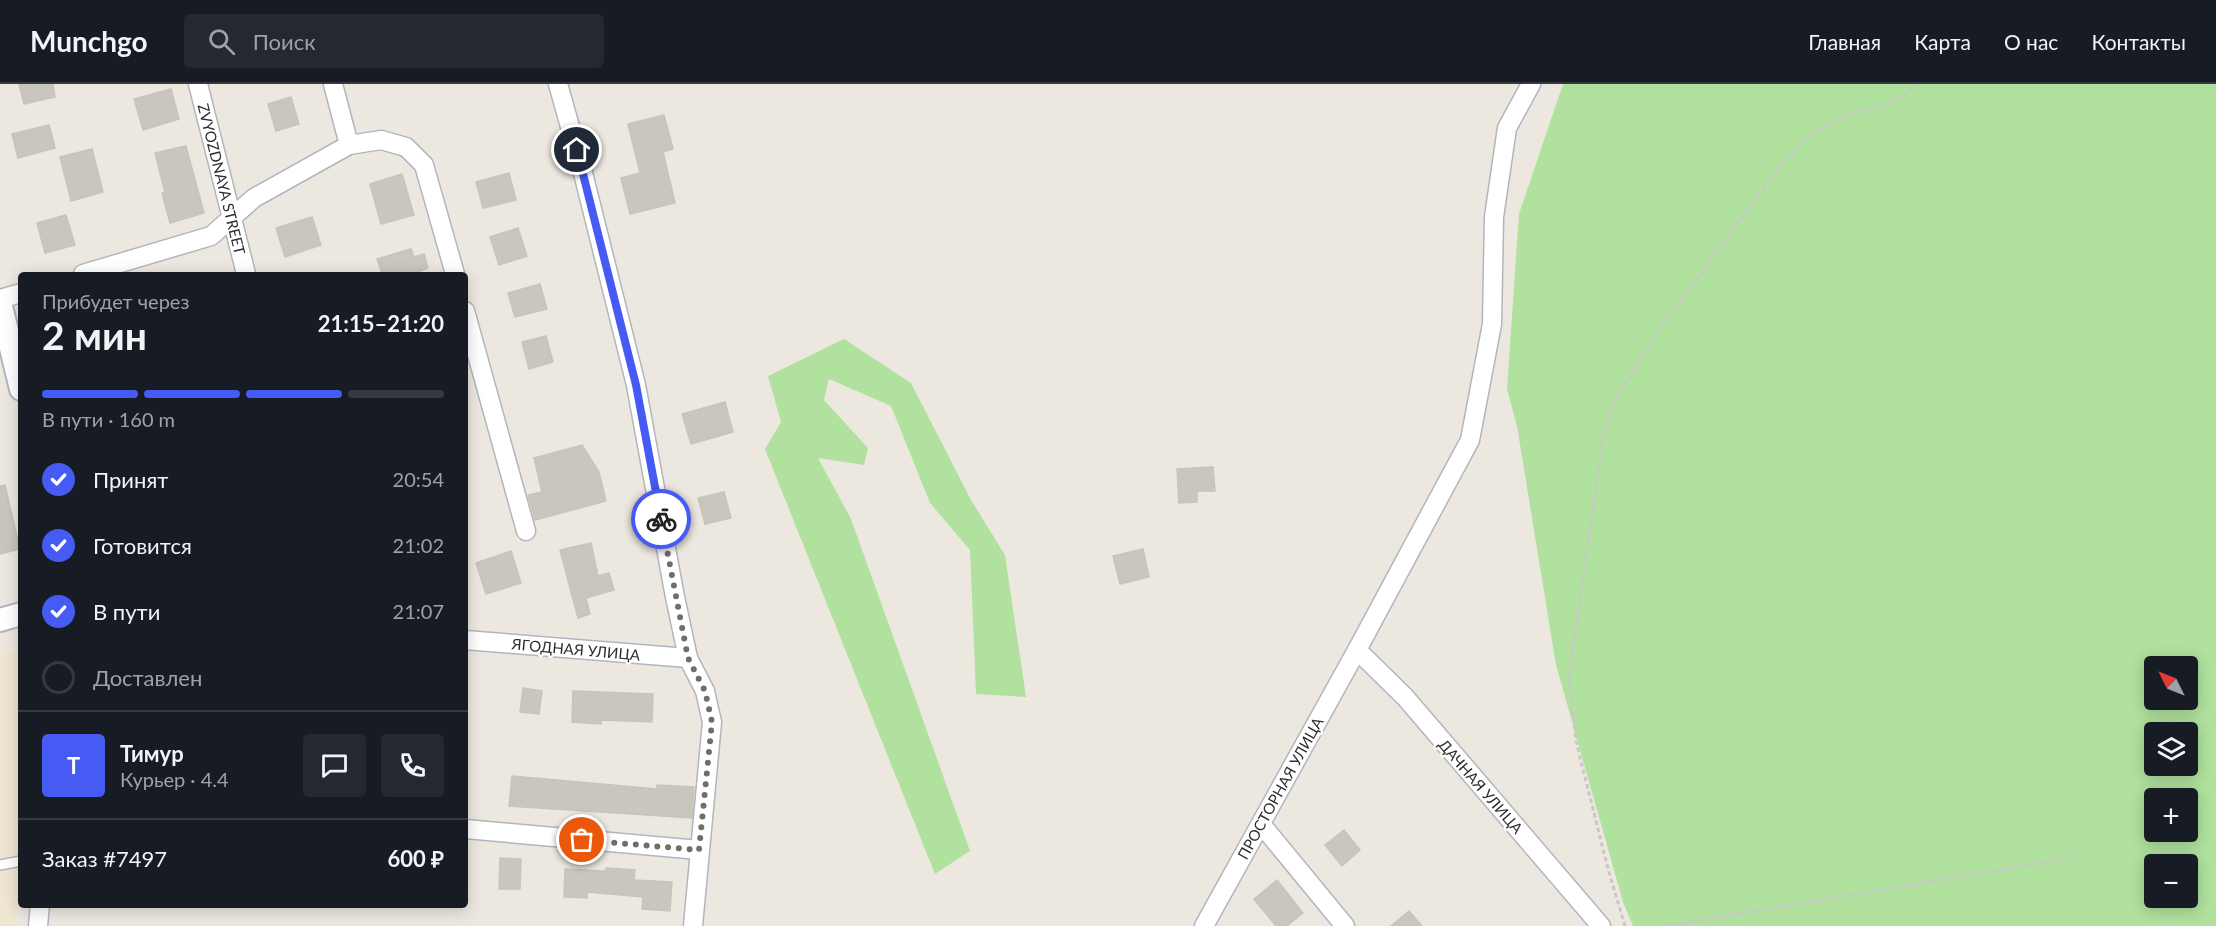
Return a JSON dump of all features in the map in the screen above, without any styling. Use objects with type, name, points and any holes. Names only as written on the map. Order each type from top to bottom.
[{"type":"street","name":"ZVYOZDNAYA STREET","points":[[198,84],[245,272]]},
{"type":"street","points":[[333,84],[349,145]]},
{"type":"street","points":[[558,84],[583,173],[636,385],[688,658],[705,691],[712,722],[693,926]]},
{"type":"street","name":"ПРОСТОРНАЯ УЛИЦА","points":[[1204,926],[1470,440],[1492,324],[1494,217],[1507,128],[1531,84]]},
{"type":"street","points":[[90,272],[211,236],[254,198],[349,145],[381,140],[406,147],[424,165],[454,272]]},
{"type":"street","points":[[18,294],[0,301],[18,376]]},
{"type":"street","points":[[468,322],[526,531]]},
{"type":"street","points":[[0,620],[18,615]]},
{"type":"street","name":"ЯГОДНАЯ УЛИЦА","points":[[468,640],[688,658]]},
{"type":"street","name":"ДАЧНАЯ УЛИЦА","points":[[1357,650],[1405,697],[1601,926]]},
{"type":"street","points":[[1261,824],[1346,926]]},
{"type":"street","points":[[468,830],[699,850]]},
{"type":"street","points":[[38,926],[40,908]]},
{"type":"lane","points":[[0,865],[18,862]]},
{"type":"path","points":[[1625,926],[1608,869],[1576,741],[1569,676],[1604,430],[1615,400],[1652,340],[1775,172],[1812,133],[1839,118],[1886,104],[1908,93],[1914,84]]},
{"type":"path","points":[[1666,926],[2076,857]]},
{"type":"shaded area","points":[[18,651],[18,897],[15,926],[0,926],[0,655]]},
{"type":"green space","points":[[1563,84],[2216,84],[2216,926],[1633,926],[1623,902],[1556,665],[1517,426],[1507,389],[1519,214]]},
{"type":"green space","points":[[844,339],[911,383],[971,500],[1005,555],[1026,697],[976,694],[970,550],[930,503],[891,406],[829,379],[824,400],[868,448],[864,465],[818,458],[851,519],[970,851],[935,874],[765,449],[781,422],[768,376]]},
{"type":"building","points":[[19,84],[53,84],[55,97],[24,104]]},
{"type":"building","points":[[171,89],[179,119],[143,130],[134,99]]},
{"type":"building","points":[[291,97],[299,124],[276,131],[268,104]]},
{"type":"building","points":[[664,115],[673,149],[663,152],[675,203],[630,214],[621,178],[640,173],[628,124]]},
{"type":"building","points":[[49,125],[55,148],[18,158],[12,134]]},
{"type":"building","points":[[186,146],[204,213],[170,223],[155,153]]},
{"type":"building","points":[[92,149],[103,192],[71,201],[60,157]]},
{"type":"building","points":[[509,173],[516,200],[483,208],[476,182]]},
{"type":"building","points":[[402,174],[414,215],[381,224],[370,184]]},
{"type":"building","points":[[66,215],[75,245],[45,253],[37,223]]},
{"type":"building","points":[[312,217],[321,245],[285,257],[276,228]]},
{"type":"building","points":[[518,228],[527,256],[499,265],[490,237]]},
{"type":"building","points":[[411,249],[414,257],[424,254],[428,268],[417,272],[381,272],[377,259]]},
{"type":"building","points":[[540,284],[547,309],[515,317],[508,293]]},
{"type":"building","points":[[546,336],[553,362],[529,369],[522,342]]},
{"type":"building","points":[[725,402],[733,432],[691,444],[682,414]]},
{"type":"building","points":[[582,445],[599,472],[606,501],[535,520],[528,495],[542,492],[534,458]]},
{"type":"building","points":[[1213,467],[1215,491],[1197,491],[1197,502],[1179,503],[1177,469]]},
{"type":"building","points":[[5,485],[18,550],[0,554],[0,486]]},
{"type":"building","points":[[724,492],[731,518],[705,524],[698,498]]},
{"type":"building","points":[[591,543],[598,576],[609,573],[614,590],[586,598],[590,614],[578,618],[560,550]]},
{"type":"building","points":[[1143,549],[1149,577],[1120,584],[1113,556]]},
{"type":"building","points":[[511,551],[521,583],[486,594],[476,563]]},
{"type":"building","points":[[523,688],[542,691],[539,714],[520,712]]},
{"type":"building","points":[[573,691],[653,694],[652,722],[601,720],[601,724],[572,722]]},
{"type":"building","points":[[512,776],[657,789],[657,785],[694,787],[692,818],[509,806]]},
{"type":"building","points":[[1344,830],[1360,850],[1342,866],[1325,845]]},
{"type":"building","points":[[500,858],[521,859],[520,889],[499,889]]},
{"type":"building","points":[[606,868],[635,870],[634,880],[672,882],[670,911],[642,909],[643,897],[587,892],[587,898],[564,897],[565,869],[606,871]]},
{"type":"building","points":[[1277,880],[1303,913],[1287,926],[1276,926],[1254,899]]},
{"type":"building","points":[[1409,911],[1422,926],[1391,926]]},
{"type":"way so far","points":[[582,840],[699,850],[712,722],[705,691],[688,658],[661,519]]},
{"type":"route","points":[[577,150],[636,385],[661,519]]}]
